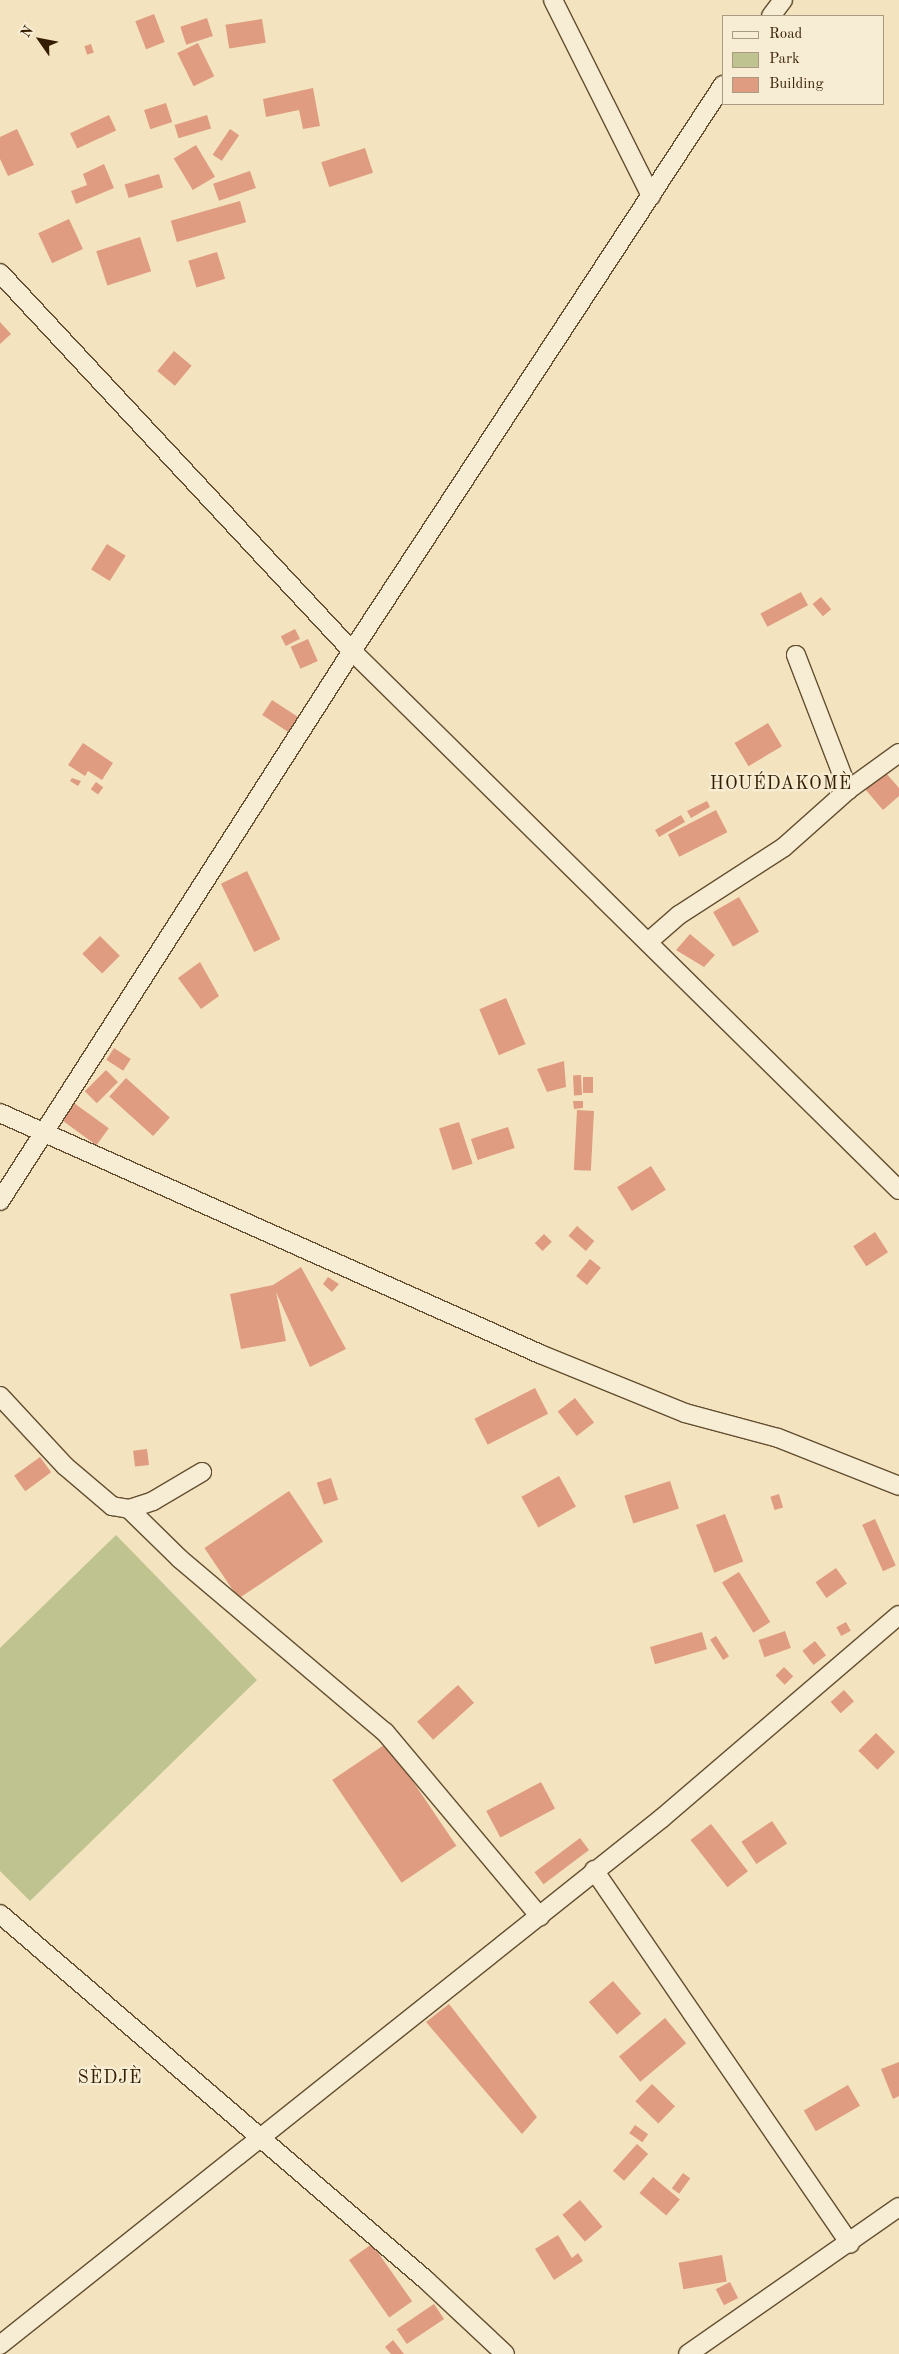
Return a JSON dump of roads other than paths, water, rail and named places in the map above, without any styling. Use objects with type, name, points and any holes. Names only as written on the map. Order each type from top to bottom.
[{"type":"street","points":[[553,0],[651,196]]},
{"type":"street","points":[[772,15],[783,0]]},
{"type":"street","points":[[0,1202],[352,651],[722,87]]},
{"type":"street","points":[[0,273],[352,651],[899,1190]]},
{"type":"street","points":[[796,655],[848,790]]},
{"type":"street","points":[[648,942],[679,915],[784,847],[848,790],[899,753]]},
{"type":"street","points":[[0,1113],[46,1131],[540,1354],[685,1413],[778,1438],[899,1486]]},
{"type":"street","points":[[0,1396],[99,1497],[129,1509],[180,1559],[385,1732],[540,1917]]},
{"type":"street","points":[[129,1509],[202,1472]]},
{"type":"street","points":[[0,2345],[540,1917],[899,1615]]},
{"type":"street","points":[[594,1870],[850,2244]]},
{"type":"street","points":[[0,1914],[505,2354]]},
{"type":"street","points":[[688,2354],[850,2244],[899,2208]]},
{"type":"district","name":"HOUÉDAKOMÈ","points":[[781,784]]},
{"type":"district","name":"SÈDJÈ","points":[[110,2078]]}]
